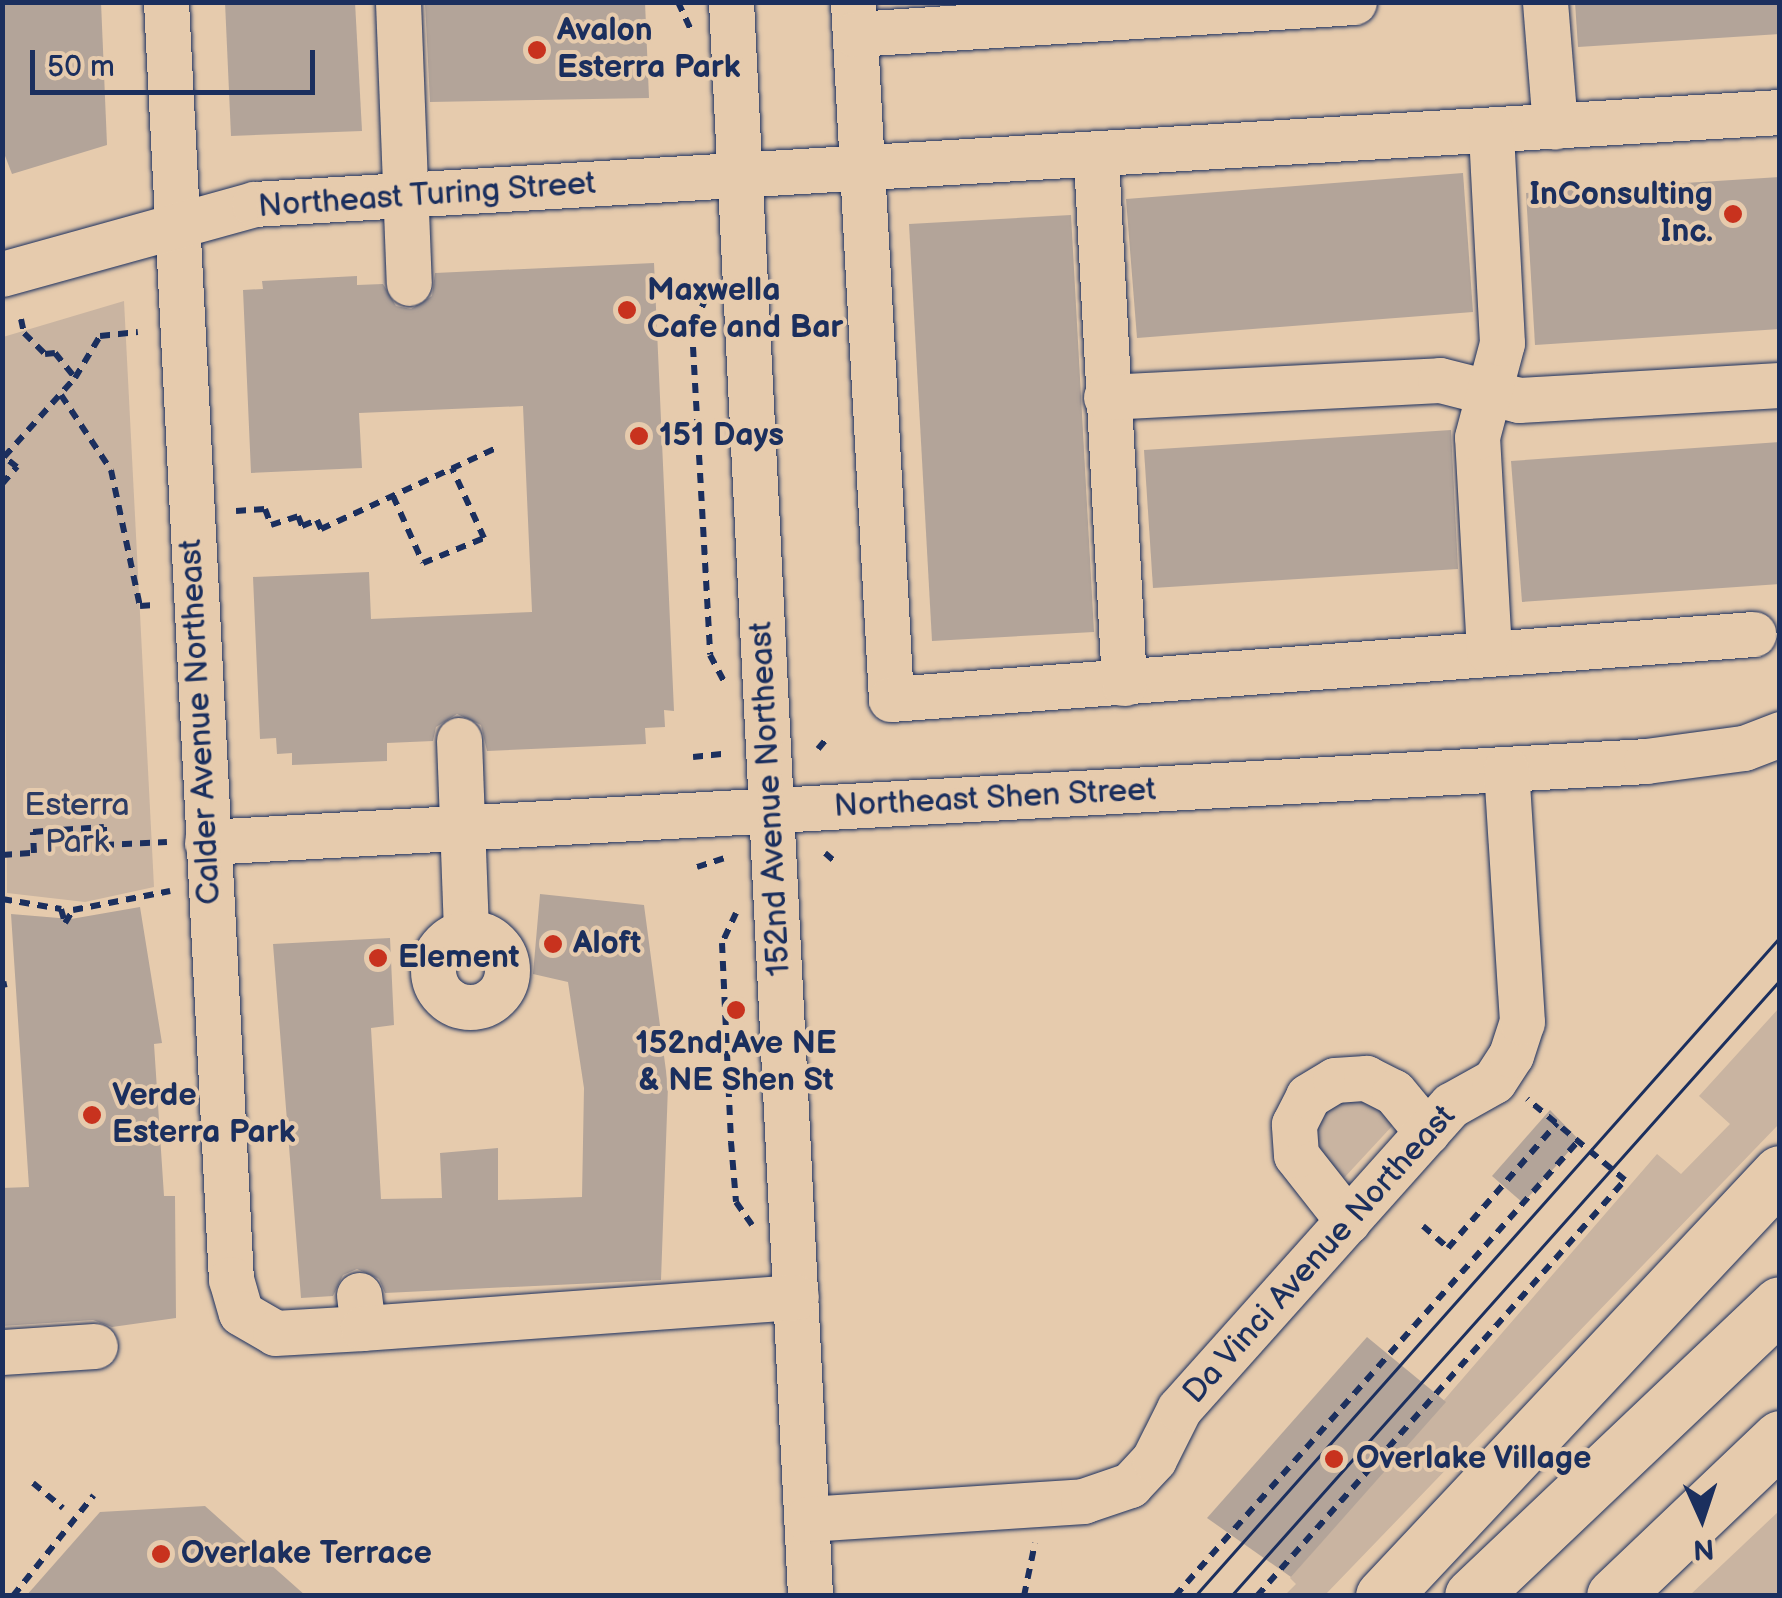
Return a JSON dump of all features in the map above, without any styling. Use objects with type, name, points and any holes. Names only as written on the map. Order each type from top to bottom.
[{"type":"highway","points":[[1383,1596],[1780,1173]]},
{"type":"highway","points":[[1472,1596],[1780,1304]]},
{"type":"highway","points":[[1614,1596],[1780,1438]]},
{"type":"street","name":"Calder Avenue Northeast","points":[[166,2],[175,224],[187,842],[230,1278],[242,1313],[275,1334],[361,1311],[796,1297]]},
{"type":"street","points":[[398,2],[409,282]]},
{"type":"street","name":"152nd Avenue Northeast","points":[[731,2],[810,1596]]},
{"type":"street","points":[[1354,2],[854,18],[891,698],[1754,634]]},
{"type":"street","points":[[1545,2],[1555,127]]},
{"type":"street","name":"Northeast Turing Street","points":[[2,274],[254,204],[406,192],[1096,159],[1780,112]]},
{"type":"street","points":[[1488,652],[1477,437],[1502,344],[1491,130]]},
{"type":"street","points":[[1096,159],[1124,682]]},
{"type":"street","points":[[1106,396],[1440,380],[1486,395],[1780,385]]},
{"type":"street","name":"Northeast Shen Street","points":[[187,842],[1646,761],[1744,748],[1780,734]]},
{"type":"street","points":[[460,740],[466,932]]},
{"type":"street","name":"Da Vinci Avenue Northeast","points":[[807,1520],[1084,1501],[1130,1485],[1154,1460],[1179,1408],[1451,1106],[1494,1081],[1522,1022],[1506,770]]},
{"type":"street","points":[[1348,1220],[1296,1156],[1294,1124],[1308,1096],[1335,1080],[1366,1078],[1394,1092],[1427,1132]]},
{"type":"street","points":[[2,1352],[95,1346]]},
{"type":"path","points":[[678,2],[692,32]]},
{"type":"path","points":[[703,302],[692,329],[709,636],[712,663],[724,681]]},
{"type":"path","points":[[21,320],[24,333],[45,354],[55,352],[75,378]]},
{"type":"path","points":[[2,484],[17,467],[4,457],[61,396],[100,336],[138,332]]},
{"type":"path","points":[[61,396],[111,470],[140,606],[154,605]]},
{"type":"path","points":[[236,511],[265,509],[271,525],[298,516],[302,526],[316,520],[321,529],[494,449]]},
{"type":"path","points":[[392,496],[423,563],[484,538],[452,468]]},
{"type":"path","points":[[818,749],[828,738]]},
{"type":"path","points":[[693,756],[724,754]]},
{"type":"path","points":[[2,855],[34,853],[33,832],[45,831],[104,828],[104,845],[187,842]]},
{"type":"path","points":[[824,852],[833,860]]},
{"type":"path","points":[[697,867],[724,858]]},
{"type":"path","points":[[2,899],[61,909],[65,924],[73,910],[170,891]]},
{"type":"path","points":[[736,914],[722,955],[733,1185],[750,1223]]},
{"type":"path","points":[[1257,1596],[1625,1180],[1540,1109]]},
{"type":"path","points":[[1423,1226],[1448,1248],[1557,1123]]},
{"type":"path","points":[[1175,1596],[1579,1140]]},
{"type":"path","points":[[33,1483],[63,1508]]},
{"type":"path","points":[[13,1596],[94,1495]]},
{"type":"path","points":[[1024,1596],[1035,1538]]},
{"type":"green space","name":"Esterra Park","points":[[124,301],[154,887],[85,902],[7,893],[3,337]]},
{"type":"green space","points":[[1779,1008],[1779,1124],[1325,1595],[1284,1596],[1296,1584],[1290,1578],[1657,1154],[1681,1174],[1730,1124],[1699,1096]]},
{"type":"green space","points":[[1373,1099],[1394,1124],[1344,1178],[1334,1175],[1311,1128],[1330,1101]]},
{"type":"green space","points":[[1779,1511],[1779,1595],[1690,1595]]},
{"type":"building","points":[[2,2],[101,2],[107,145],[12,174],[2,148]]},
{"type":"building","points":[[225,2],[355,2],[362,131],[231,136]]},
{"type":"building","name":"Avalon Esterra Park","points":[[425,2],[645,2],[649,98],[430,102]]},
{"type":"building","points":[[1575,2],[1780,2],[1780,34],[1578,47]]},
{"type":"building","points":[[1463,173],[1473,312],[1137,338],[1126,199]]},
{"type":"building","points":[[1780,177],[1780,329],[1535,345],[1526,193]]},
{"type":"building","points":[[1071,215],[1094,632],[932,641],[909,224]]},
{"type":"building","points":[[654,263],[674,711],[664,710],[665,727],[645,728],[646,744],[487,751],[481,725],[457,714],[436,727],[433,741],[387,743],[387,761],[292,765],[292,753],[277,754],[276,738],[260,739],[253,577],[369,572],[371,619],[532,612],[523,406],[359,413],[362,468],[251,473],[243,290],[263,289],[262,281],[357,276],[357,285],[383,284],[396,306],[411,309],[432,296],[435,273]]},
{"type":"building","points":[[1451,430],[1458,569],[1153,588],[1144,450]]},
{"type":"building","points":[[1780,442],[1780,584],[1522,602],[1511,461]]},
{"type":"building","points":[[540,894],[644,905],[668,1086],[661,1280],[385,1293],[379,1279],[357,1269],[343,1275],[333,1296],[301,1298],[273,944],[390,938],[394,1025],[371,1028],[381,1199],[442,1198],[440,1153],[498,1148],[498,1200],[582,1197],[584,1088],[568,982],[533,974]]},
{"type":"building","name":"Verde Esterra Park","points":[[140,907],[162,1043],[154,1044],[164,1196],[175,1196],[176,1318],[112,1327],[93,1320],[2,1326],[2,1188],[29,1187],[11,914],[71,919]]},
{"type":"building","points":[[1550,1110],[1579,1140],[1523,1203],[1492,1176]]},
{"type":"building","points":[[1367,1337],[1446,1402],[1291,1577],[1207,1518]]},
{"type":"building","name":"Overlake Terrace","points":[[205,1506],[306,1596],[26,1596],[100,1512]]},
{"type":"tram line","points":[[1195,1596],[1780,937]]},
{"type":"tram line","points":[[1231,1596],[1780,980]]},
{"type":"place","name":"Avalon Esterra Park","points":[[537,50]]},
{"type":"place","name":"InConsulting Inc.","points":[[1733,214]]},
{"type":"place","name":"Maxwella Cafe and Bar","points":[[627,310]]},
{"type":"place","name":"151 Days","points":[[639,436]]},
{"type":"place","name":"Aloft","points":[[553,944]]},
{"type":"place","name":"Element","points":[[378,958]]},
{"type":"place","name":"152nd Ave NE & NE Shen St","points":[[736,1010]]},
{"type":"place","name":"Verde Esterra Park","points":[[92,1115]]},
{"type":"place","name":"Overlake Village","points":[[1334,1459]]},
{"type":"place","name":"Overlake Terrace","points":[[161,1554]]}]
